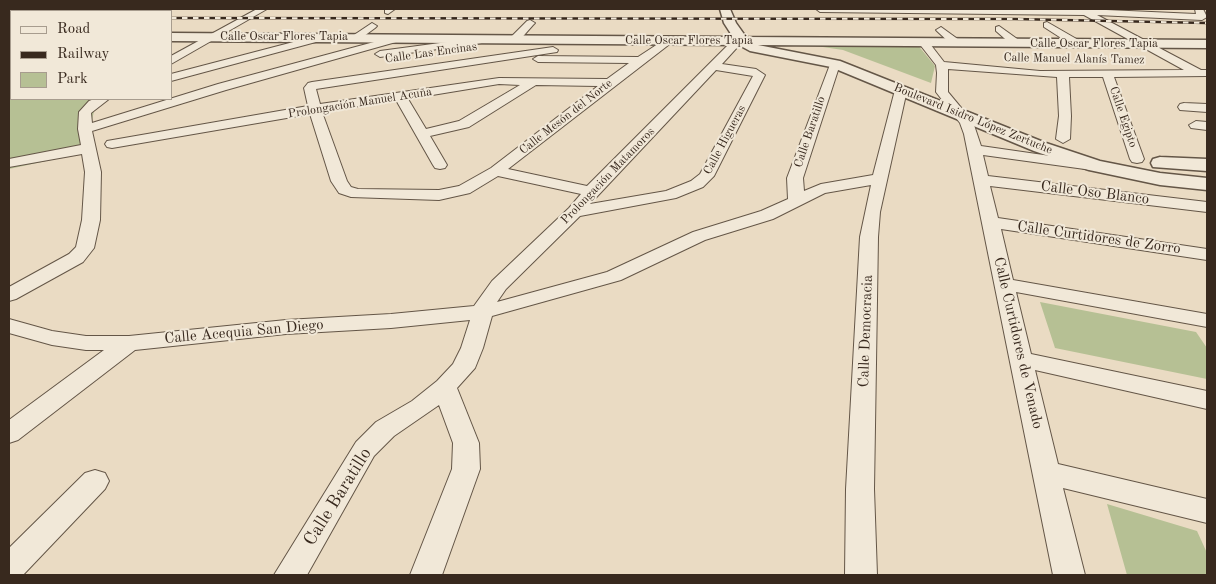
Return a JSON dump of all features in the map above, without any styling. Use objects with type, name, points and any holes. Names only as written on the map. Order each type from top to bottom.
[{"type":"street","points":[[172,60],[263,9]]},
{"type":"street","points":[[724,9],[740,41]]},
{"type":"street","points":[[820,9],[1081,10],[1178,16],[1200,13]]},
{"type":"street","points":[[1168,9],[1178,16]]},
{"type":"street","points":[[1081,10],[1143,44],[1204,73]]},
{"type":"street","points":[[514,40],[530,23]]},
{"type":"street","points":[[1047,25],[1076,43]]},
{"type":"street","points":[[357,37],[372,26]]},
{"type":"street","points":[[941,30],[955,42]]},
{"type":"street","points":[[999,30],[1016,43]]},
{"type":"street","name":"Calle Oscar Flores Tapia","points":[[172,37],[1207,44]]},
{"type":"street","points":[[172,78],[324,37]]},
{"type":"street","points":[[85,129],[222,87],[400,38]]},
{"type":"street","points":[[309,63],[488,39]]},
{"type":"street","points":[[499,82],[570,40]]},
{"type":"street","name":"Calle Mesón del Norte","points":[[315,110],[339,181],[345,190],[358,194],[439,195],[464,190],[496,171],[667,41]]},
{"type":"street","name":"Boulevard Isidro López Zertuche","points":[[740,41],[756,48],[835,64],[1040,147],[1096,166],[1160,179],[1207,184]]},
{"type":"street","name":"Prolongación Matamoros","points":[[482,312],[485,303],[499,285],[575,212],[591,192],[740,41]]},
{"type":"street","name":"Boulevard Isidro López Zertuche","points":[[767,41],[832,52],[1029,126]]},
{"type":"street","points":[[923,42],[941,65],[943,73],[942,92]]},
{"type":"street","name":"Calle Las Encinas","points":[[315,110],[310,88],[313,85],[553,50]]},
{"type":"street","points":[[538,59],[640,60]]},
{"type":"street","name":"Calle Baratillo","points":[[796,202],[795,178],[835,64]]},
{"type":"street","name":"Calle Manuel Alanís Tamez","points":[[941,65],[1063,75],[1204,73]]},
{"type":"street","name":"Calle Higueras","points":[[575,212],[670,195],[697,184],[706,176],[759,76],[752,70],[715,66]]},
{"type":"street","points":[[189,73],[222,87]]},
{"type":"street","points":[[1063,75],[1064,140]]},
{"type":"street","name":"Calle Egipto","points":[[1108,75],[1137,160]]},
{"type":"street","name":"Prolongación Manuel Acuña","points":[[112,144],[400,96],[499,82],[610,83]]},
{"type":"street","points":[[422,134],[454,127],[472,120],[533,82]]},
{"type":"street","name":"Calle Democracia","points":[[861,575],[860,489],[868,257],[872,212],[901,90]]},
{"type":"street","name":"Calle Curtidores de Venado","points":[[942,92],[949,104],[969,127],[983,180],[990,222],[1048,473],[1069,575]]},
{"type":"street","points":[[400,96],[440,165]]},
{"type":"street","points":[[9,295],[76,258],[85,248],[91,220],[93,172],[85,129],[85,112],[93,104],[101,100]]},
{"type":"street","points":[[1184,107],[1207,108]]},
{"type":"street","points":[[226,108],[230,124]]},
{"type":"street","name":"Boulevard Isidro López Zertuche","points":[[1046,133],[1109,154],[1137,160],[1167,164],[1207,165]]},
{"type":"street","points":[[9,163],[89,148]]},
{"type":"street","points":[[975,150],[1096,166]]},
{"type":"street","points":[[496,171],[591,192]]},
{"type":"street","points":[[796,202],[821,189],[879,179]]},
{"type":"street","name":"Calle Oso Blanco","points":[[983,180],[1207,207]]},
{"type":"street","name":"Calle Acequia San Diego","points":[[9,326],[52,338],[86,344],[129,343],[286,327],[408,320],[482,312],[607,278],[638,266],[692,238],[752,221],[796,202]]},
{"type":"street","name":"Calle Curtidores de Zorro","points":[[990,222],[1207,254]]},
{"type":"street","points":[[1004,284],[1207,320]]},
{"type":"street","name":"Calle Baratillo","points":[[290,575],[365,448],[385,429],[421,407],[446,387],[463,368],[472,348],[482,312]]},
{"type":"street","points":[[9,432],[129,343]]},
{"type":"street","points":[[1022,360],[1207,400]]},
{"type":"street","points":[[426,575],[466,469],[466,443],[446,387]]},
{"type":"street","points":[[1048,473],[1207,511]]},
{"type":"street","points":[[15,554],[95,481]]},
{"type":"green space","points":[[10,39],[10,100],[97,100],[84,153],[9,169]]},
{"type":"green space","points":[[796,43],[917,44],[935,66],[931,83],[843,50]]},
{"type":"green space","points":[[1040,302],[1196,332],[1207,348],[1207,379],[1055,348]]},
{"type":"green space","points":[[1107,504],[1197,531],[1207,553],[1207,575],[1127,575]]},
{"type":"railway","points":[[172,18],[1015,19],[1207,23]]}]
